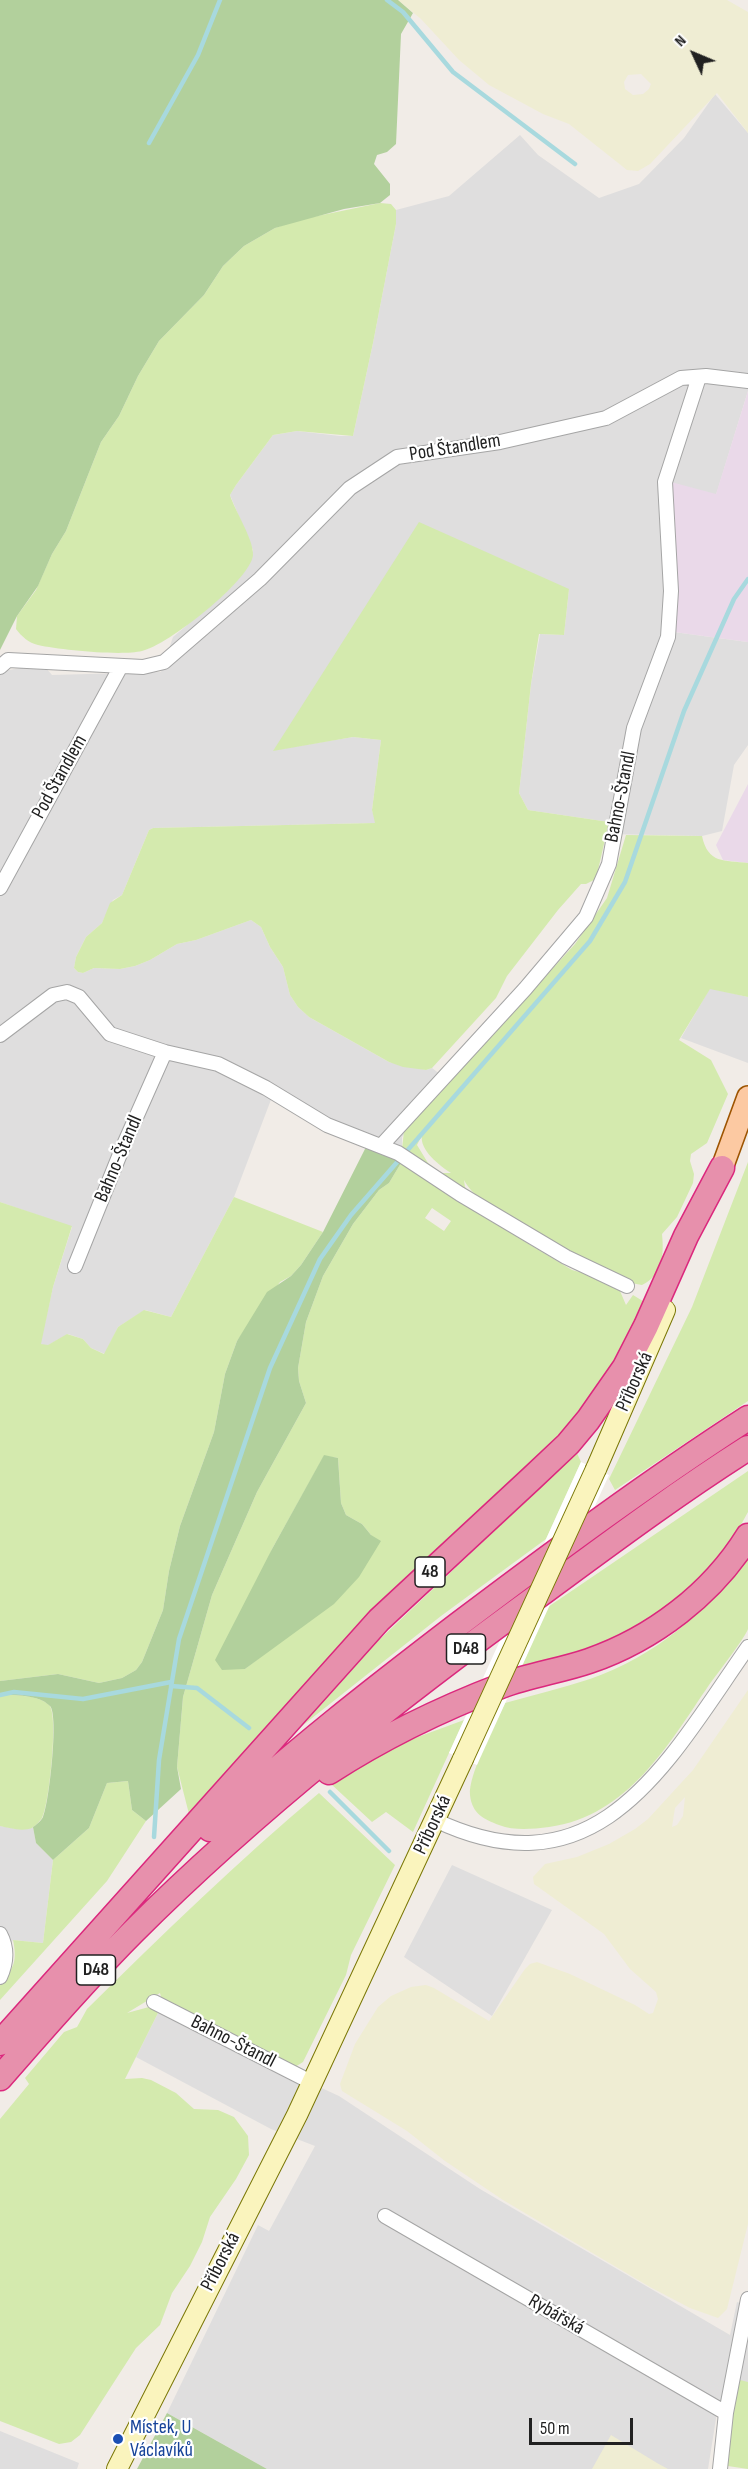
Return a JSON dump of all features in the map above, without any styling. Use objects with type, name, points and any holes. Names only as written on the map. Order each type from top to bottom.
[{"type":"highway","name":"48","points":[[90,1945],[379,1620],[568,1444],[588,1420],[625,1366],[646,1326],[686,1236],[722,1168]]},
{"type":"highway","name":"D48","points":[[0,2043],[90,1945],[140,1895],[299,1750],[384,1682],[588,1528],[748,1418]]},
{"type":"highway","name":"D48","points":[[0,2078],[133,1932],[200,1869],[314,1769],[406,1693],[603,1548],[707,1474],[748,1448]]},
{"type":"highway","points":[[200,1869],[300,1791],[413,1724],[504,1685],[588,1662],[656,1629],[714,1580],[748,1536]]},
{"type":"main road","name":"Příborská","points":[[117,2469],[311,2082],[435,1820],[645,1360],[748,1097]]},
{"type":"main road","name":"Příborská","points":[[722,1168],[748,1113]]},
{"type":"street","name":"Pod Štandlem","points":[[0,667],[8,660],[143,667],[164,662],[260,579],[350,488],[397,457],[500,442],[606,418],[681,378],[699,377],[748,381]]},
{"type":"street","name":"Bahno-Štandl","points":[[381,1146],[525,989],[586,917],[609,864],[634,728],[668,637],[670,591],[665,482],[699,377]]},
{"type":"street","name":"Pod Štandlem","points":[[0,888],[121,666]]},
{"type":"street","points":[[0,1035],[35,1006],[53,995],[67,992],[79,997],[110,1034],[165,1052],[218,1064],[266,1088],[327,1125],[403,1156],[460,1194],[566,1257],[627,1286]]},
{"type":"street","name":"Bahno-Štandl","points":[[75,1266],[122,1149],[165,1052]]},
{"type":"street","points":[[435,1820],[478,1838],[512,1842],[543,1842],[596,1825],[631,1802],[660,1771],[748,1647]]},
{"type":"street","points":[[0,1934],[5,1947],[6,1963],[0,1977]]},
{"type":"street","name":"Bahno-Štandl","points":[[154,2002],[311,2082]]},
{"type":"street","name":"Rybářská","points":[[385,2216],[726,2414]]},
{"type":"street","points":[[720,2469],[726,2414],[748,2299]]},
{"type":"shaded area","points":[[398,0],[727,0],[748,12],[748,133],[717,93],[650,164],[638,171],[627,170],[569,124],[543,114],[489,85],[459,60],[421,19]],"holes":[[[641,74],[651,84],[643,94],[633,95],[625,89],[624,82],[628,75]]]},
{"type":"shaded area","points":[[715,94],[748,133],[748,391],[716,495],[672,483],[674,632],[748,642],[748,745],[734,765],[722,831],[702,836],[607,834],[609,822],[528,810],[519,793],[531,684],[540,634],[564,635],[569,589],[274,750],[353,737],[381,740],[372,810],[376,823],[153,828],[149,830],[122,895],[113,900],[102,923],[86,937],[76,957],[74,968],[78,972],[83,973],[94,968],[120,969],[135,966],[177,944],[196,940],[251,920],[261,927],[283,967],[290,995],[309,1017],[389,1062],[426,1070],[432,1068],[449,1081],[402,1137],[402,1149],[272,1097],[234,1197],[171,1317],[145,1310],[118,1327],[105,1354],[91,1348],[83,1339],[68,1334],[47,1346],[40,1344],[53,1287],[72,1227],[0,1202],[0,674],[26,667],[46,668],[52,675],[161,672],[173,637],[227,591],[245,570],[253,550],[230,495],[273,435],[297,431],[353,436],[396,224],[396,210],[449,196],[520,135],[538,155],[599,198],[639,184],[684,138]]},
{"type":"shaded area","points":[[748,391],[748,642],[674,632],[671,482],[716,494]]},
{"type":"shaded area","points":[[748,784],[748,863],[723,860],[716,845]]},
{"type":"shaded area","points":[[710,988],[748,997],[748,1063],[681,1038]]},
{"type":"shaded area","points":[[748,1690],[748,2224],[727,2309],[718,2318],[690,2308],[650,2287],[503,2200],[445,2161],[407,2131],[342,2091],[340,2084],[355,2044],[378,2007],[391,1996],[411,1987],[426,1985],[434,1988],[489,2021],[525,1969],[537,1962],[570,1974],[649,2014],[653,2013],[658,1999],[656,1992],[630,1969],[604,1934],[534,1884],[533,1877],[545,1864],[577,1857],[609,1844],[635,1829],[648,1819],[693,1770]],"holes":[[[685,1797],[683,1816],[677,1825],[672,1827],[675,1808]]]},
{"type":"shaded area","points":[[0,1826],[19,1829],[33,1827],[36,1843],[53,1860],[43,1943],[13,1940],[0,1963]]},
{"type":"shaded area","points":[[452,1865],[552,1910],[492,2016],[404,1957]]},
{"type":"shaded area","points":[[158,2013],[339,2096],[480,2189],[730,2335],[737,2302],[748,2306],[748,2412],[718,2406],[708,2469],[267,2469],[167,2413],[258,2225],[269,2231],[315,2146],[271,2129],[136,2057]]},
{"type":"shaded area","points":[[0,2431],[79,2463],[77,2469],[0,2469]]},
{"type":"shaded area","points":[[611,2435],[657,2463],[668,2469],[592,2469]]},
{"type":"green space","points":[[0,0],[398,0],[413,13],[401,34],[396,144],[387,152],[377,155],[374,164],[390,184],[390,195],[380,203],[344,209],[275,228],[244,246],[223,266],[204,295],[159,341],[138,376],[119,416],[101,442],[66,531],[52,554],[38,586],[17,616],[0,650]]},
{"type":"green space","points":[[380,203],[391,204],[396,210],[396,224],[353,436],[297,431],[273,435],[230,495],[253,549],[249,566],[238,580],[188,625],[142,651],[106,653],[75,650],[38,645],[26,639],[16,629],[17,616],[36,590],[52,554],[66,531],[101,442],[119,416],[138,376],[159,341],[204,295],[223,266],[244,246],[275,228],[298,220]]},
{"type":"green space","points":[[419,522],[569,589],[564,635],[539,634],[519,793],[528,810],[609,822],[596,879],[581,884],[507,976],[496,998],[432,1068],[426,1070],[403,1067],[389,1062],[309,1017],[290,995],[283,967],[261,927],[251,920],[196,940],[177,944],[135,966],[120,969],[94,968],[83,973],[78,972],[74,968],[76,957],[86,937],[102,923],[110,903],[122,895],[149,830],[153,828],[375,823],[372,810],[381,740],[353,737],[273,751]]},
{"type":"green space","points":[[626,835],[702,836],[708,852],[718,859],[748,863],[748,997],[710,989],[679,1040],[711,1060],[728,1094],[707,1143],[691,1154],[693,1183],[677,1217],[662,1234],[663,1249],[658,1270],[649,1281],[642,1285],[631,1283],[540,1238],[492,1208],[474,1193],[464,1180],[465,1187],[471,1194],[402,1149],[404,1131],[575,944],[607,898]],"holes":[[[422,1135],[422,1141],[431,1157],[451,1173],[441,1173],[428,1163],[417,1145]]]},
{"type":"green space","points":[[366,1147],[396,1158],[401,1163],[389,1183],[379,1190],[353,1224],[323,1276],[306,1322],[298,1368],[299,1381],[306,1403],[257,1492],[212,1595],[183,1697],[177,1767],[181,1789],[146,1821],[132,1810],[128,1781],[107,1783],[89,1828],[53,1860],[36,1843],[33,1827],[43,1817],[48,1795],[52,1760],[53,1713],[50,1706],[39,1699],[0,1694],[0,1681],[58,1674],[99,1683],[122,1678],[136,1670],[142,1662],[163,1610],[169,1571],[180,1526],[214,1432],[225,1374],[237,1341],[267,1292],[291,1276],[323,1232]]},
{"type":"green space","points":[[748,1162],[748,1401],[615,1490],[609,1479],[692,1307]]},
{"type":"green space","points":[[401,1163],[454,1199],[572,1270],[620,1291],[626,1305],[633,1295],[646,1303],[598,1388],[565,1430],[333,1654],[189,1814],[177,1767],[183,1697],[212,1595],[257,1492],[306,1403],[299,1381],[298,1368],[306,1322],[323,1276],[353,1224],[379,1190],[389,1183]],"holes":[[[432,1208],[451,1221],[444,1231],[425,1218]],[[324,1456],[338,1458],[341,1503],[346,1515],[362,1524],[371,1535],[268,1651],[245,1669],[222,1669],[272,1549]]]},
{"type":"green space","points":[[234,1197],[323,1232],[301,1265],[291,1276],[280,1282],[237,1341],[225,1374],[214,1432],[180,1526],[169,1571],[163,1610],[142,1662],[136,1670],[122,1678],[99,1683],[58,1674],[0,1681],[0,1202],[72,1226],[53,1287],[41,1344],[48,1345],[67,1334],[83,1339],[91,1348],[104,1354],[118,1327],[144,1310],[171,1317]]},
{"type":"green space","points":[[577,1453],[581,1462],[546,1539],[441,1616],[302,1726],[378,1641]]},
{"type":"green space","points":[[324,1455],[338,1458],[341,1503],[346,1515],[362,1524],[371,1535],[381,1541],[359,1577],[334,1604],[245,1669],[222,1670],[215,1660]]},
{"type":"green space","points":[[748,1471],[748,1512],[728,1548],[703,1580],[639,1629],[517,1677],[548,1607]]},
{"type":"green space","points":[[748,1556],[748,1629],[746,1634],[678,1731],[643,1774],[624,1793],[602,1809],[577,1820],[549,1827],[524,1829],[505,1827],[488,1820],[476,1811],[470,1795],[473,1775],[505,1703],[590,1679],[637,1658],[679,1630],[698,1613],[733,1576]]},
{"type":"green space","points":[[0,1694],[26,1696],[44,1701],[52,1712],[52,1760],[45,1810],[40,1821],[32,1828],[24,1830],[0,1826]]},
{"type":"green space","points":[[464,1720],[413,1832],[386,1812],[372,1822],[331,1784],[380,1751]]},
{"type":"green space","points":[[128,1781],[132,1810],[146,1821],[107,1881],[0,2000],[0,1983],[14,1963],[13,1940],[43,1943],[53,1860],[89,1828],[107,1783]]},
{"type":"green space","points":[[319,1793],[395,1865],[351,1955],[346,1975],[303,2062],[295,2067],[162,2001],[160,1993],[127,2013],[149,2007],[158,2013],[125,2079],[151,2080],[176,2093],[194,2109],[218,2110],[234,2117],[248,2136],[249,2155],[210,2217],[202,2242],[190,2266],[172,2293],[160,2325],[136,2348],[80,2435],[71,2442],[59,2444],[0,2421],[0,2119],[29,2084],[25,2078],[64,2032],[77,2027],[87,2009],[230,1872]]},
{"type":"green space","points":[[740,2380],[748,2382],[748,2469],[721,2465]]},
{"type":"green space","points":[[167,2413],[267,2469],[137,2469]]},
{"type":"pier","points":[[581,1462],[609,1475],[477,1765],[449,1753]]},
{"type":"waterway","points":[[149,143],[198,55],[220,0]]},
{"type":"waterway","points":[[387,0],[403,12],[453,72],[575,164]]},
{"type":"waterway","points":[[154,1837],[159,1760],[179,1639],[270,1368],[320,1259],[351,1215],[590,941],[625,882],[684,711],[734,599],[748,579]]},
{"type":"waterway","points":[[0,1695],[14,1692],[83,1699],[171,1682]]},
{"type":"waterway","points":[[171,1686],[197,1688],[249,1728]]},
{"type":"waterway","points":[[330,1792],[389,1851]]},
{"type":"place","name":"Místek, U Václavíků","points":[[118,2439]]}]
